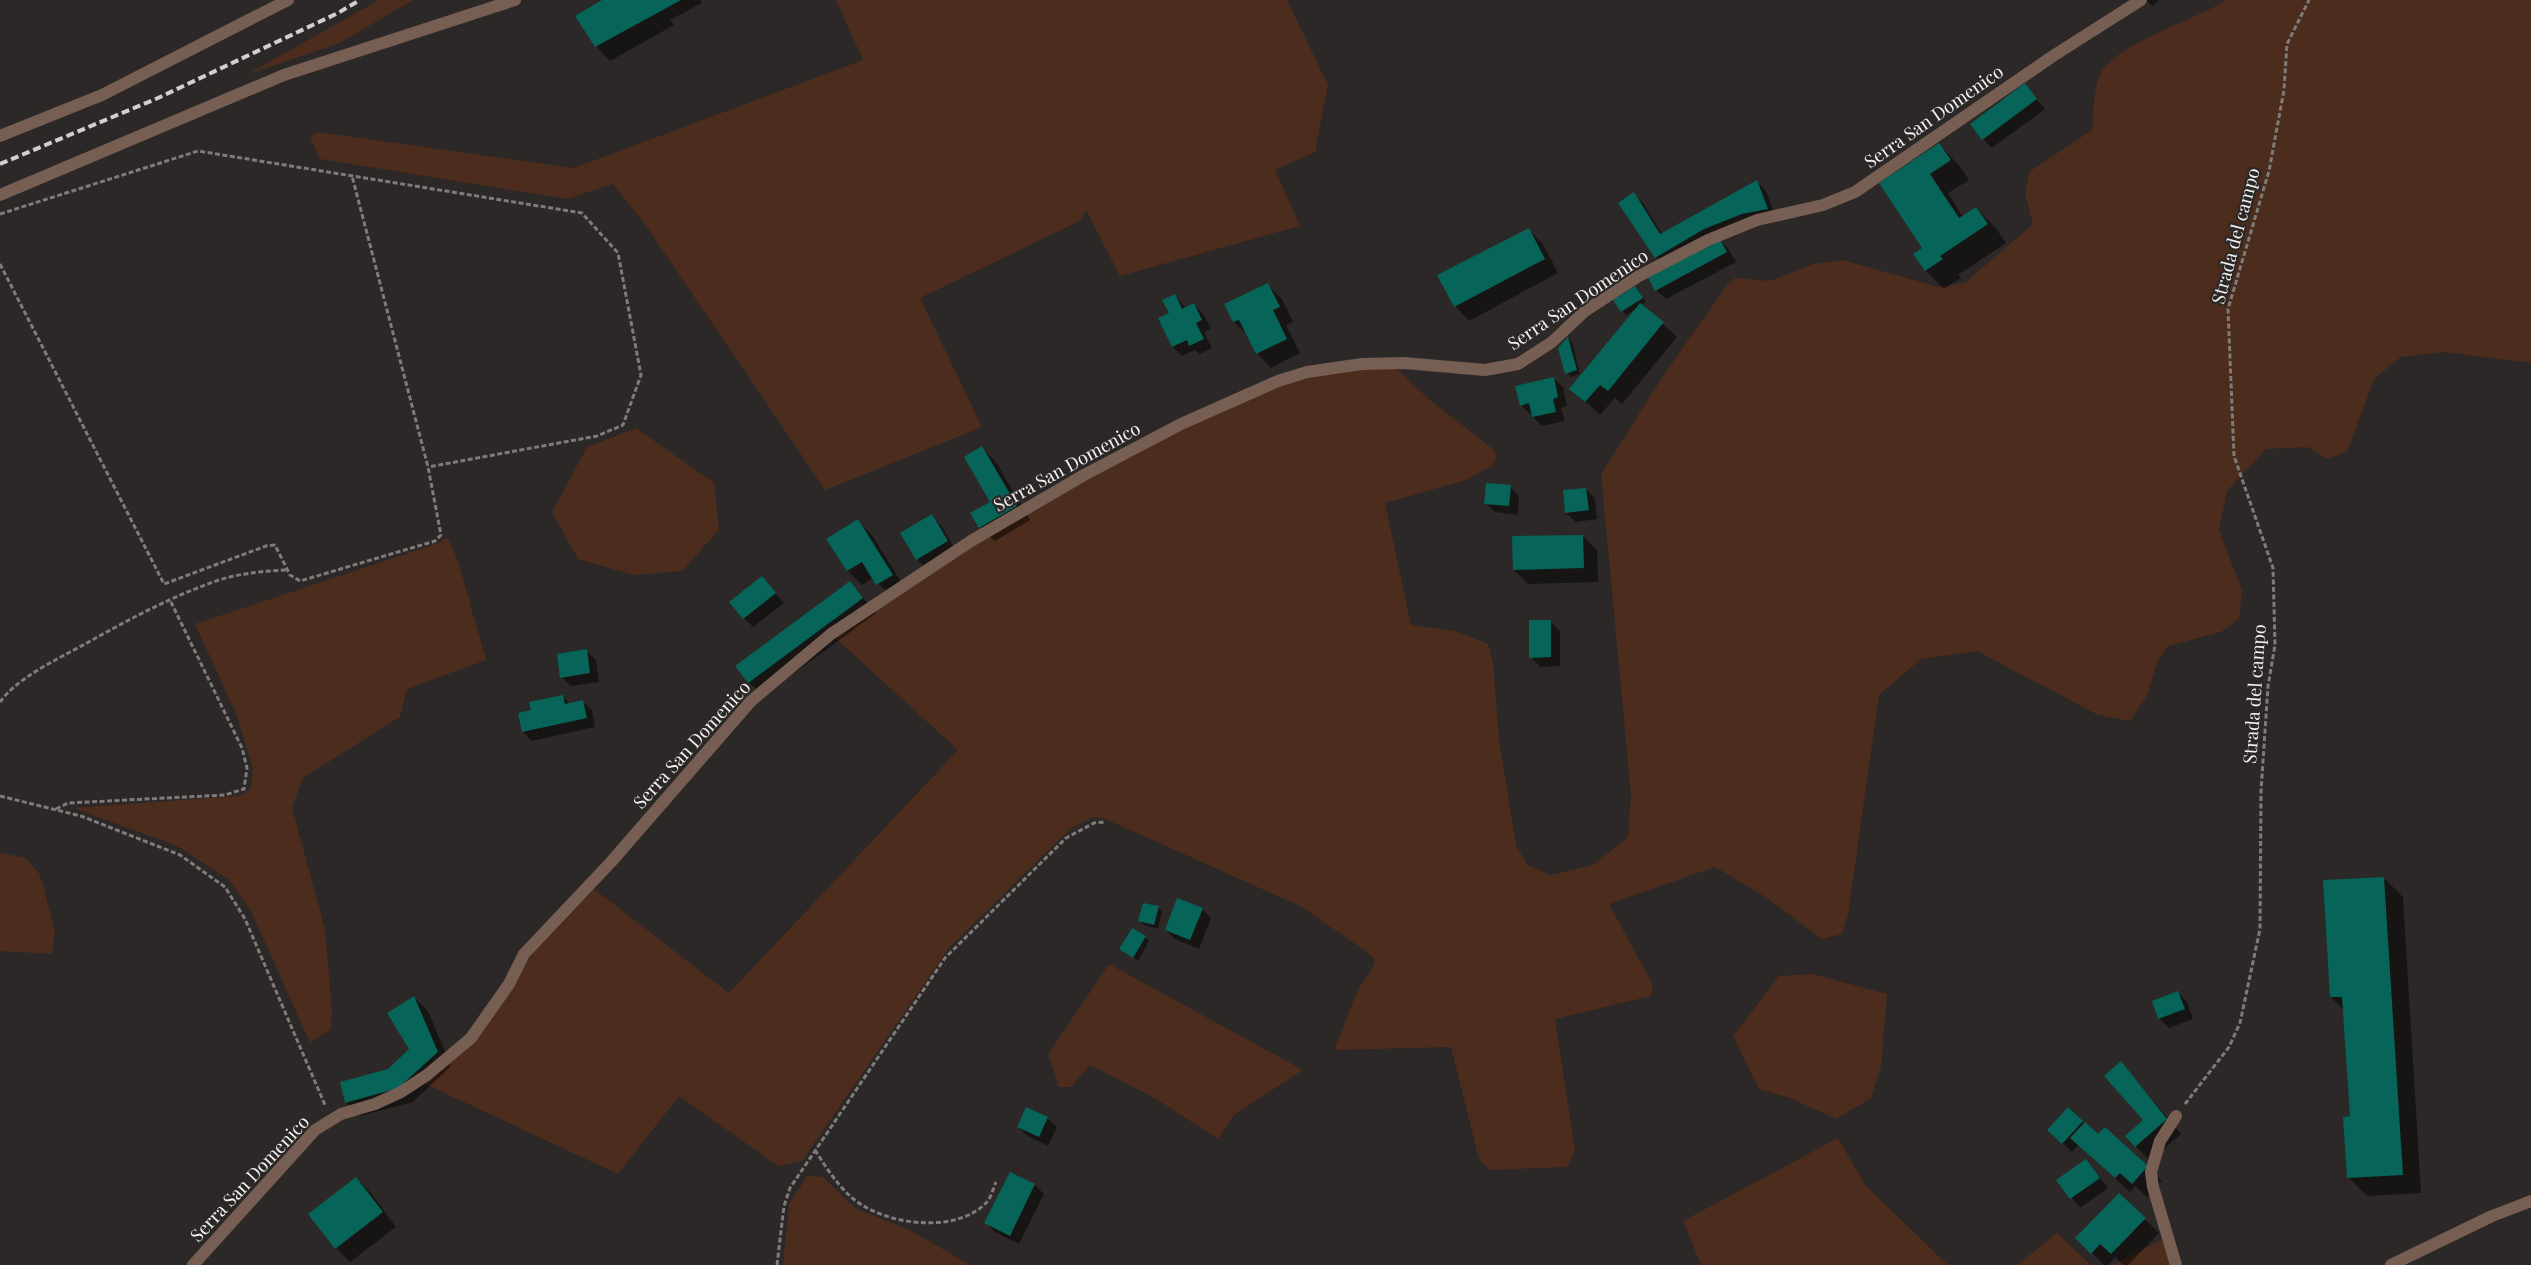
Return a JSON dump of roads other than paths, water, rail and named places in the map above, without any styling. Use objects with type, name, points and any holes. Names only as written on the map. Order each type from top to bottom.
[{"type":"street","points":[[0,136],[102,95],[288,0]]},
{"type":"street","points":[[0,195],[284,74],[515,0]]},
{"type":"street","name":"Serra San Domenico","points":[[194,1265],[315,1130],[341,1114],[375,1104],[401,1092],[428,1075],[471,1038],[508,984],[524,954],[611,862],[751,701],[832,634],[971,541],[1084,475],[1181,424],[1278,381],[1307,372],[1362,364],[1404,363],[1485,370],[1518,364],[1552,342],[1585,311],[1629,282],[1708,240],[1757,220],[1823,205],[1855,192],[2053,56],[2141,0]]},
{"type":"street","points":[[2176,1116],[2160,1141],[2151,1172],[2153,1186],[2176,1265]]},
{"type":"street","points":[[2391,1265],[2492,1216],[2531,1201]]},
{"type":"railway","points":[[0,164],[158,98],[338,13],[360,0]]}]
